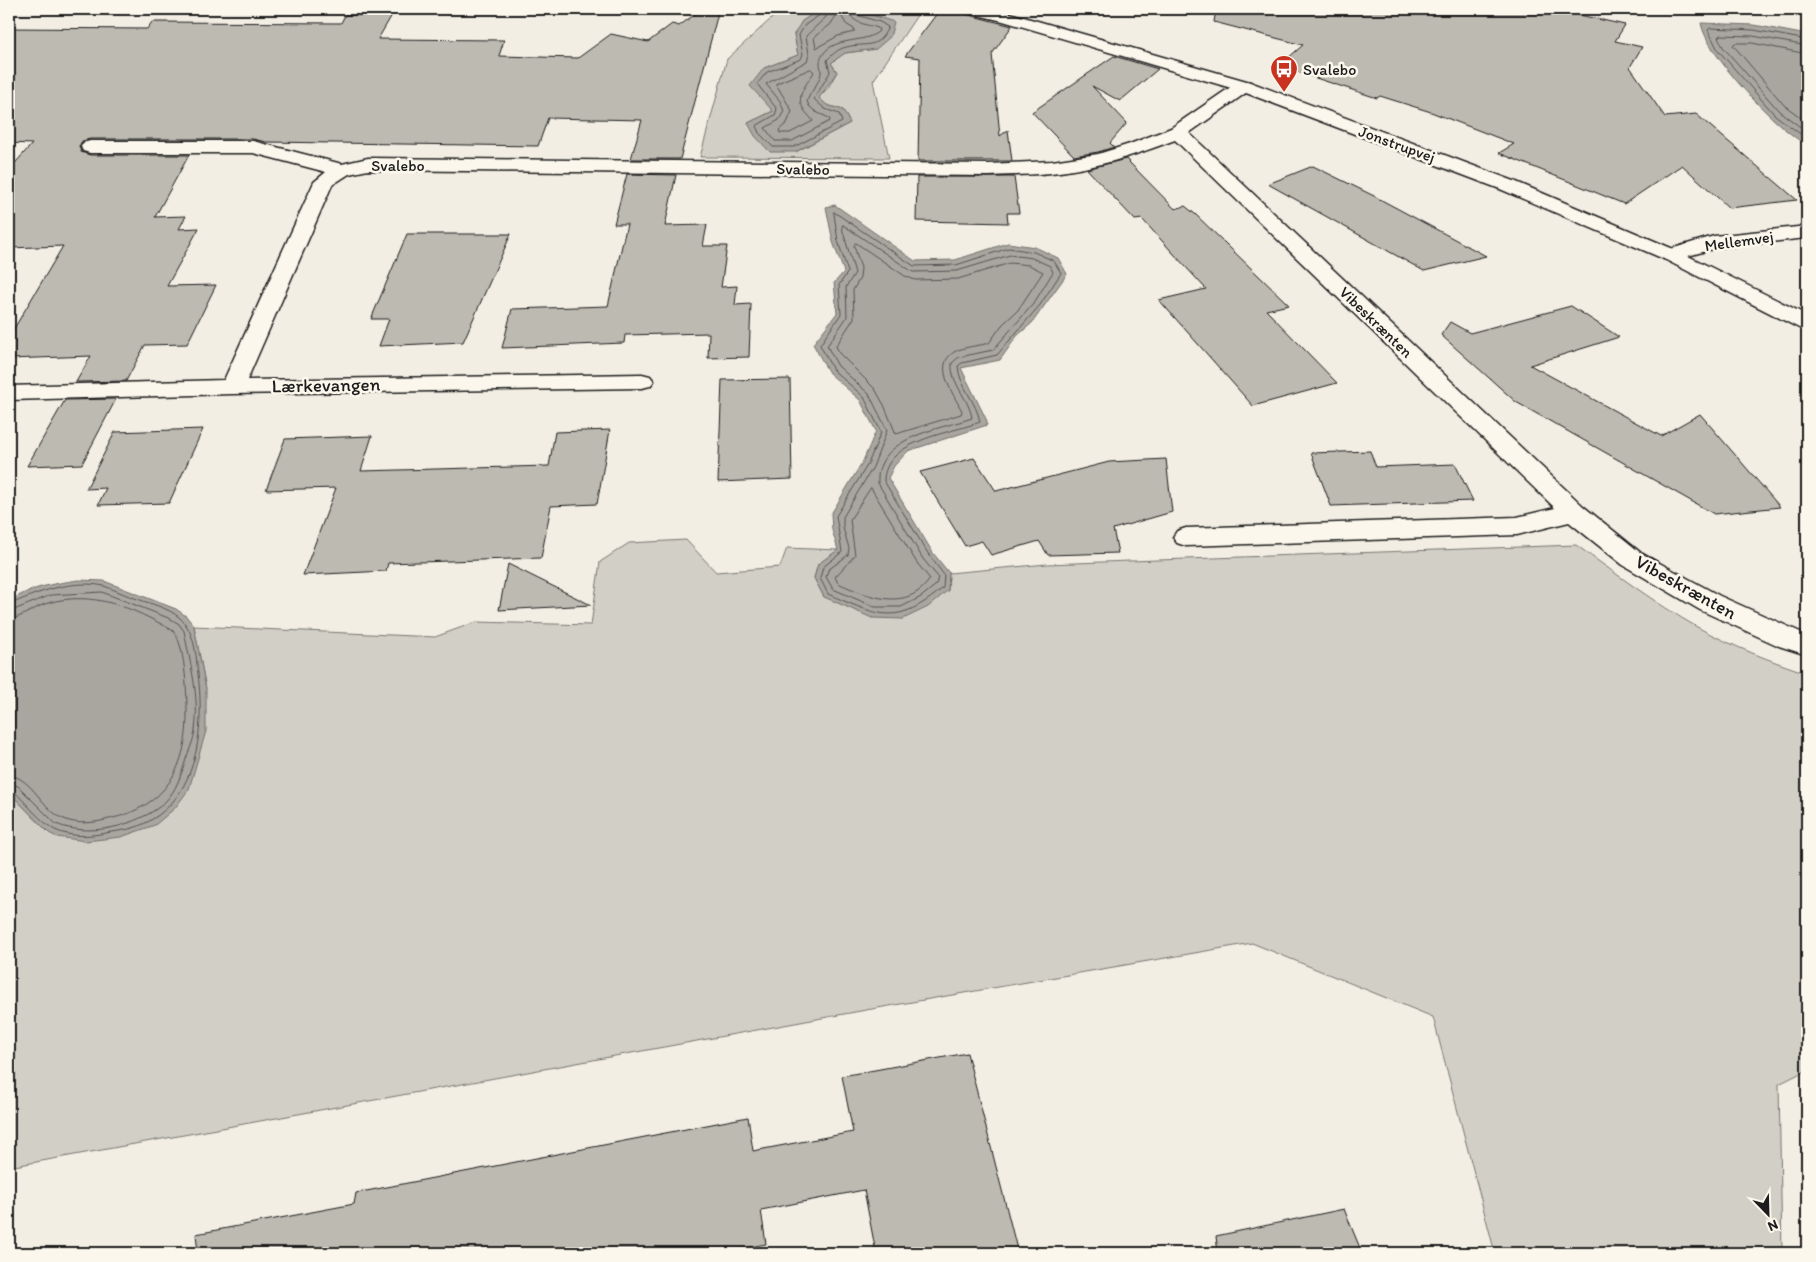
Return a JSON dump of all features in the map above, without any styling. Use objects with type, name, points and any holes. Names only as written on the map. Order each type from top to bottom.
[{"type":"street","name":"Jonstrupvej","points":[[971,9],[1007,17],[1244,86],[1507,185],[1671,255],[1807,323]]},
{"type":"street","name":"Svalebo","points":[[232,387],[324,182],[342,170],[368,164],[989,170],[1052,167],[1100,159],[1137,148],[1178,132],[1244,86]]},
{"type":"street","name":"Vibeskrænten","points":[[1178,132],[1574,512],[1632,559],[1710,604],[1807,645]]},
{"type":"street","name":"Svalebo","points":[[90,147],[253,147],[342,170]]},
{"type":"street","name":"Mellemvej","points":[[1671,255],[1714,242],[1807,232]]},
{"type":"street","name":"Lærkevangen","points":[[9,393],[232,387],[642,381]]},
{"type":"street","points":[[1186,537],[1517,526],[1574,512]]},
{"type":"shaded area","points":[[782,9],[820,9],[794,34],[798,55],[764,68],[773,111],[748,123],[796,152],[850,123],[843,110],[827,105],[818,98],[828,88],[837,72],[831,63],[845,53],[876,49],[882,17],[853,9],[897,9],[918,14],[873,81],[889,158],[700,157],[727,59]]},
{"type":"shaded area","points":[[686,540],[716,572],[780,567],[787,548],[838,550],[818,564],[814,578],[824,597],[948,591],[949,573],[1047,564],[1576,545],[1651,598],[1697,627],[1751,653],[1807,673],[1807,1070],[1779,1084],[1782,1253],[1495,1253],[1433,1017],[1252,943],[866,1010],[9,1167],[9,792],[49,833],[206,689],[194,626],[435,637],[476,622],[591,625],[600,562],[629,543]]},
{"type":"water","points":[[820,9],[853,9],[894,22],[890,37],[876,49],[845,53],[831,63],[837,72],[819,98],[827,105],[843,110],[850,123],[795,152],[770,152],[755,136],[748,123],[773,111],[750,86],[764,68],[798,55],[794,34],[802,21]]},
{"type":"water","points":[[1701,23],[1754,25],[1807,35],[1807,145],[1779,124],[1729,72],[1706,37]]},
{"type":"water","points":[[835,205],[915,261],[955,260],[1008,243],[1035,247],[1058,258],[1067,274],[1032,323],[1017,336],[1000,360],[961,368],[987,421],[987,425],[908,451],[894,466],[888,478],[933,553],[949,573],[948,590],[928,607],[903,619],[872,618],[824,597],[814,578],[818,564],[838,550],[832,530],[831,514],[863,461],[876,431],[860,400],[829,373],[813,344],[837,313],[834,283],[844,272],[833,242],[826,207]]},
{"type":"water","points":[[78,580],[104,581],[176,609],[186,616],[194,626],[206,689],[206,731],[189,789],[175,808],[155,825],[121,837],[86,841],[57,837],[49,833],[9,792],[9,602],[33,590]]},
{"type":"building","points":[[702,9],[719,9],[680,159],[631,159],[642,120],[548,118],[538,146],[266,142],[253,139],[90,139],[82,141],[79,146],[81,152],[90,155],[189,155],[155,217],[186,216],[179,229],[199,228],[167,286],[216,285],[187,344],[145,345],[126,381],[76,382],[91,356],[9,359],[9,337],[63,246],[9,248],[9,170],[32,144],[9,143],[9,28],[147,29],[152,22],[341,23],[345,15],[392,15],[378,39],[504,40],[499,56],[578,58],[611,34],[648,42],[672,24],[679,26]]},
{"type":"building","points":[[935,9],[961,9],[965,14],[1012,26],[992,54],[1000,136],[1008,130],[1012,161],[918,161],[920,58],[905,56],[938,12]]},
{"type":"building","points":[[1216,9],[1552,9],[1625,25],[1615,41],[1642,47],[1630,67],[1665,117],[1696,114],[1797,200],[1729,208],[1682,165],[1624,204],[1499,153],[1514,144],[1431,112],[1380,96],[1377,98],[1279,66],[1303,45],[1214,22]]},
{"type":"building","points":[[1114,56],[1158,69],[1120,101],[1092,86],[1127,123],[1110,143],[1114,147],[1074,156],[1032,112]]},
{"type":"building","points":[[1126,159],[1175,209],[1185,206],[1195,214],[1289,305],[1266,310],[1337,383],[1253,406],[1159,300],[1206,289],[1142,219],[1135,220],[1087,169]]},
{"type":"building","points":[[1313,166],[1374,196],[1486,256],[1424,271],[1268,184]]},
{"type":"building","points":[[627,174],[676,175],[665,226],[707,225],[703,246],[727,246],[721,287],[737,286],[735,305],[751,304],[749,357],[708,358],[709,333],[625,335],[624,343],[502,348],[512,309],[608,306],[627,224],[614,224]]},
{"type":"building","points":[[917,177],[1014,177],[1019,213],[1007,213],[1008,223],[916,221]]},
{"type":"building","points":[[407,234],[511,234],[463,342],[379,346],[389,319],[371,319]]},
{"type":"building","points":[[1571,306],[1619,337],[1530,365],[1661,436],[1700,414],[1780,507],[1714,514],[1516,402],[1441,335],[1450,322],[1470,333]]},
{"type":"building","points":[[790,379],[792,479],[718,482],[722,380]]},
{"type":"building","points":[[116,399],[82,464],[27,466],[65,400]]},
{"type":"building","points":[[203,429],[169,503],[98,505],[106,488],[86,489],[115,432]]},
{"type":"building","points":[[610,430],[597,504],[551,506],[541,558],[388,563],[386,571],[303,575],[336,488],[266,490],[285,439],[372,436],[361,471],[549,466],[555,432]]},
{"type":"building","points":[[1370,451],[1376,467],[1455,464],[1473,501],[1331,506],[1311,453]]},
{"type":"building","points":[[974,458],[996,491],[1109,462],[1166,459],[1172,512],[1113,529],[1118,553],[1048,555],[1039,541],[991,555],[982,541],[965,546],[920,472]]},
{"type":"building","points":[[508,564],[591,605],[499,610]]},
{"type":"building","points":[[967,1053],[1018,1253],[876,1253],[864,1190],[761,1210],[766,1244],[719,1253],[198,1253],[196,1234],[354,1204],[356,1193],[748,1117],[753,1151],[853,1132],[842,1076]]},
{"type":"building","points":[[1344,1209],[1362,1253],[1218,1253],[1216,1236]]},
{"type":"place","name":"Svalebo","points":[[1284,93]]}]
